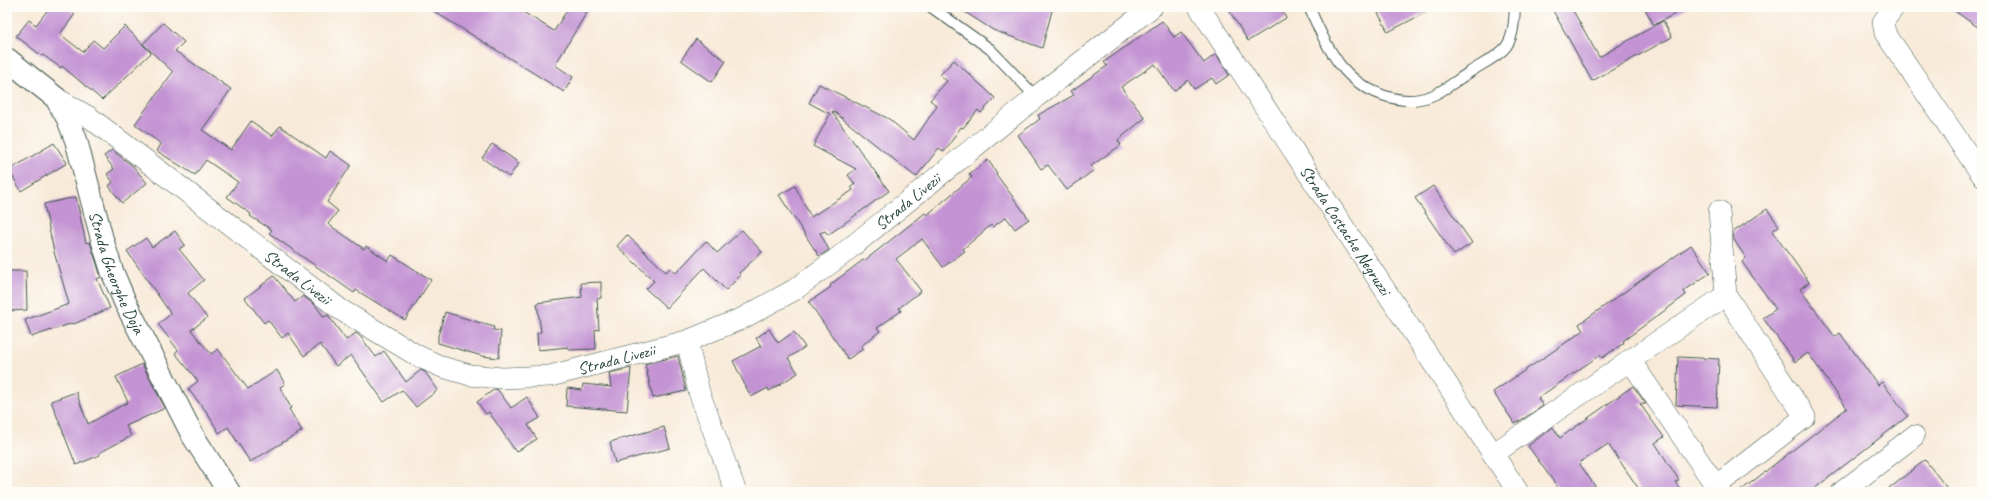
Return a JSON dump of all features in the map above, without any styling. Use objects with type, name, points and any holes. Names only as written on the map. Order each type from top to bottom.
[{"type":"street","name":"Strada Livezii","points":[[56,98],[89,117],[341,310],[412,353],[442,367],[470,375],[502,378],[550,376],[687,341],[742,318],[794,290],[838,257],[1036,97],[1152,7]]},
{"type":"street","name":"Strada Costache Negruzzi","points":[[1199,7],[1518,492]]},
{"type":"street","points":[[1894,7],[1883,22],[1885,33],[1982,175]]},
{"type":"street","name":"Strada Gheorghe Doja","points":[[7,59],[56,98],[68,119],[76,140],[102,239],[112,271],[125,302],[193,436],[229,492]]},
{"type":"street","points":[[1630,360],[1716,489],[1805,417],[1726,295],[1719,211]]},
{"type":"street","points":[[1493,454],[1726,295]]},
{"type":"street","points":[[687,341],[699,392],[736,492]]},
{"type":"street","points":[[1842,492],[1914,436]]},
{"type":"lane","points":[[931,7],[990,49],[1036,97]]},
{"type":"lane","points":[[1309,7],[1336,58],[1342,67],[1357,81],[1370,90],[1396,99],[1414,100],[1432,96],[1504,50],[1513,30],[1515,7]]},
{"type":"building","points":[[50,7],[66,7],[75,14],[60,34],[83,52],[93,40],[103,48],[125,26],[151,53],[102,100],[62,66],[61,68],[43,55],[42,56],[16,36],[29,20],[36,25]]},
{"type":"building","points":[[427,7],[515,7],[554,31],[569,7],[590,7],[555,65],[573,77],[564,92]]},
{"type":"building","points":[[957,7],[1053,7],[1042,48],[993,30]]},
{"type":"building","points":[[1227,7],[1280,7],[1286,18],[1248,41]]},
{"type":"building","points":[[1375,7],[1436,7],[1388,32]]},
{"type":"building","points":[[1551,7],[1571,7],[1599,57],[1663,21],[1672,37],[1592,81]]},
{"type":"building","points":[[1644,7],[1688,7],[1654,25]]},
{"type":"building","points":[[1949,7],[1982,7],[1982,30]]},
{"type":"building","points":[[1162,21],[1174,37],[1181,32],[1204,63],[1216,54],[1229,75],[1216,84],[1212,78],[1194,89],[1188,80],[1174,91],[1155,64],[1121,87],[1145,118],[1118,140],[1121,145],[1091,166],[1094,170],[1067,190],[1048,165],[1041,169],[1018,135],[1040,119],[1038,115],[1074,95],[1071,91],[1107,66],[1104,62]]},
{"type":"building","points":[[163,23],[184,42],[175,51],[231,89],[202,130],[231,150],[251,121],[272,136],[280,126],[326,158],[330,151],[351,165],[327,202],[338,211],[328,224],[364,249],[366,246],[388,261],[392,255],[431,280],[405,320],[356,290],[354,293],[269,233],[272,230],[250,216],[251,214],[227,197],[238,182],[206,160],[195,175],[157,151],[161,144],[135,124],[173,72],[143,44]]},
{"type":"building","points":[[696,39],[726,61],[712,82],[681,60]]},
{"type":"building","points":[[954,60],[995,98],[981,113],[978,110],[963,128],[961,127],[944,152],[939,148],[916,177],[833,111],[832,112],[889,191],[828,235],[825,231],[820,233],[829,250],[819,256],[779,195],[795,186],[811,217],[853,190],[851,187],[855,184],[848,175],[856,169],[813,146],[830,114],[809,103],[819,84],[889,119],[914,140],[937,106],[930,100],[947,81],[940,75]]},
{"type":"building","points":[[54,143],[67,163],[21,191],[9,170]]},
{"type":"building","points":[[492,144],[519,163],[509,177],[482,158]]},
{"type":"building","points":[[112,150],[133,166],[147,183],[122,203],[109,186],[113,182],[107,174],[114,169],[104,156]]},
{"type":"building","points":[[988,160],[997,173],[996,174],[1029,219],[1015,229],[1006,217],[993,227],[991,225],[963,249],[965,251],[943,267],[922,239],[896,259],[921,291],[899,308],[901,311],[877,328],[880,331],[861,346],[863,349],[848,359],[809,302],[831,287],[830,285],[863,260],[864,261],[925,213],[927,215],[972,177],[969,174]]},
{"type":"building","points":[[1433,186],[1472,243],[1454,255],[1415,198]]},
{"type":"building","points":[[76,197],[86,243],[90,242],[101,277],[97,279],[110,308],[74,324],[73,323],[31,337],[25,320],[69,304],[54,252],[44,204]]},
{"type":"building","points":[[1767,209],[1779,226],[1772,231],[1809,282],[1800,289],[1835,337],[1840,333],[1878,385],[1882,382],[1908,416],[1810,492],[1739,492],[1847,408],[1808,353],[1795,362],[1763,318],[1776,309],[1742,262],[1746,258],[1734,240],[1733,232]]},
{"type":"building","points":[[742,230],[762,252],[739,273],[741,275],[726,290],[704,268],[667,308],[646,289],[654,281],[617,246],[627,235],[666,272],[670,268],[676,273],[706,241],[717,253]]},
{"type":"building","points":[[175,231],[185,245],[179,249],[204,280],[188,293],[207,318],[191,330],[211,354],[218,349],[248,389],[277,370],[285,384],[280,387],[291,408],[289,409],[302,431],[250,462],[228,427],[219,433],[206,411],[188,389],[198,381],[175,353],[178,350],[158,324],[171,314],[127,251],[146,238],[152,247]]},
{"type":"building","points":[[1691,245],[1710,273],[1684,291],[1686,295],[1623,341],[1624,343],[1602,358],[1600,355],[1538,398],[1543,406],[1515,424],[1493,392],[1583,331],[1579,324]]},
{"type":"building","points":[[8,271],[26,271],[27,310],[9,311]]},
{"type":"building","points":[[274,276],[295,302],[303,296],[314,304],[324,317],[328,315],[346,340],[356,333],[376,357],[384,351],[406,382],[421,370],[425,372],[438,390],[416,407],[402,390],[384,402],[351,355],[336,366],[320,344],[304,356],[288,333],[282,338],[268,320],[264,323],[245,298]]},
{"type":"building","points":[[601,282],[601,298],[597,299],[599,329],[595,330],[596,349],[569,350],[569,347],[538,350],[537,333],[541,332],[537,303],[582,297],[581,283]]},
{"type":"building","points":[[445,312],[494,327],[493,330],[501,331],[499,358],[482,356],[438,343],[438,336]]},
{"type":"building","points":[[769,329],[778,343],[794,332],[805,347],[788,358],[798,373],[769,391],[768,388],[751,397],[733,361],[761,346],[756,338]]},
{"type":"building","points":[[678,356],[686,391],[653,398],[645,364]]},
{"type":"building","points":[[1678,357],[1719,359],[1717,407],[1676,405]]},
{"type":"building","points":[[142,364],[165,408],[126,426],[131,436],[99,453],[100,455],[76,465],[51,401],[76,392],[88,424],[128,402],[116,377]]},
{"type":"building","points":[[631,368],[627,411],[566,406],[567,388],[582,390],[583,384],[611,387],[609,373]]},
{"type":"building","points":[[1633,386],[1646,404],[1640,404],[1664,437],[1655,443],[1679,480],[1675,482],[1682,492],[1641,492],[1608,444],[1579,463],[1599,492],[1561,492],[1528,446],[1553,427],[1560,438]]},
{"type":"building","points":[[495,389],[498,390],[511,408],[527,397],[540,418],[528,425],[537,439],[516,452],[489,412],[486,414],[477,402]]},
{"type":"building","points":[[664,427],[670,448],[615,463],[610,442]]},
{"type":"building","points":[[1925,460],[1950,492],[1885,492]]}]
